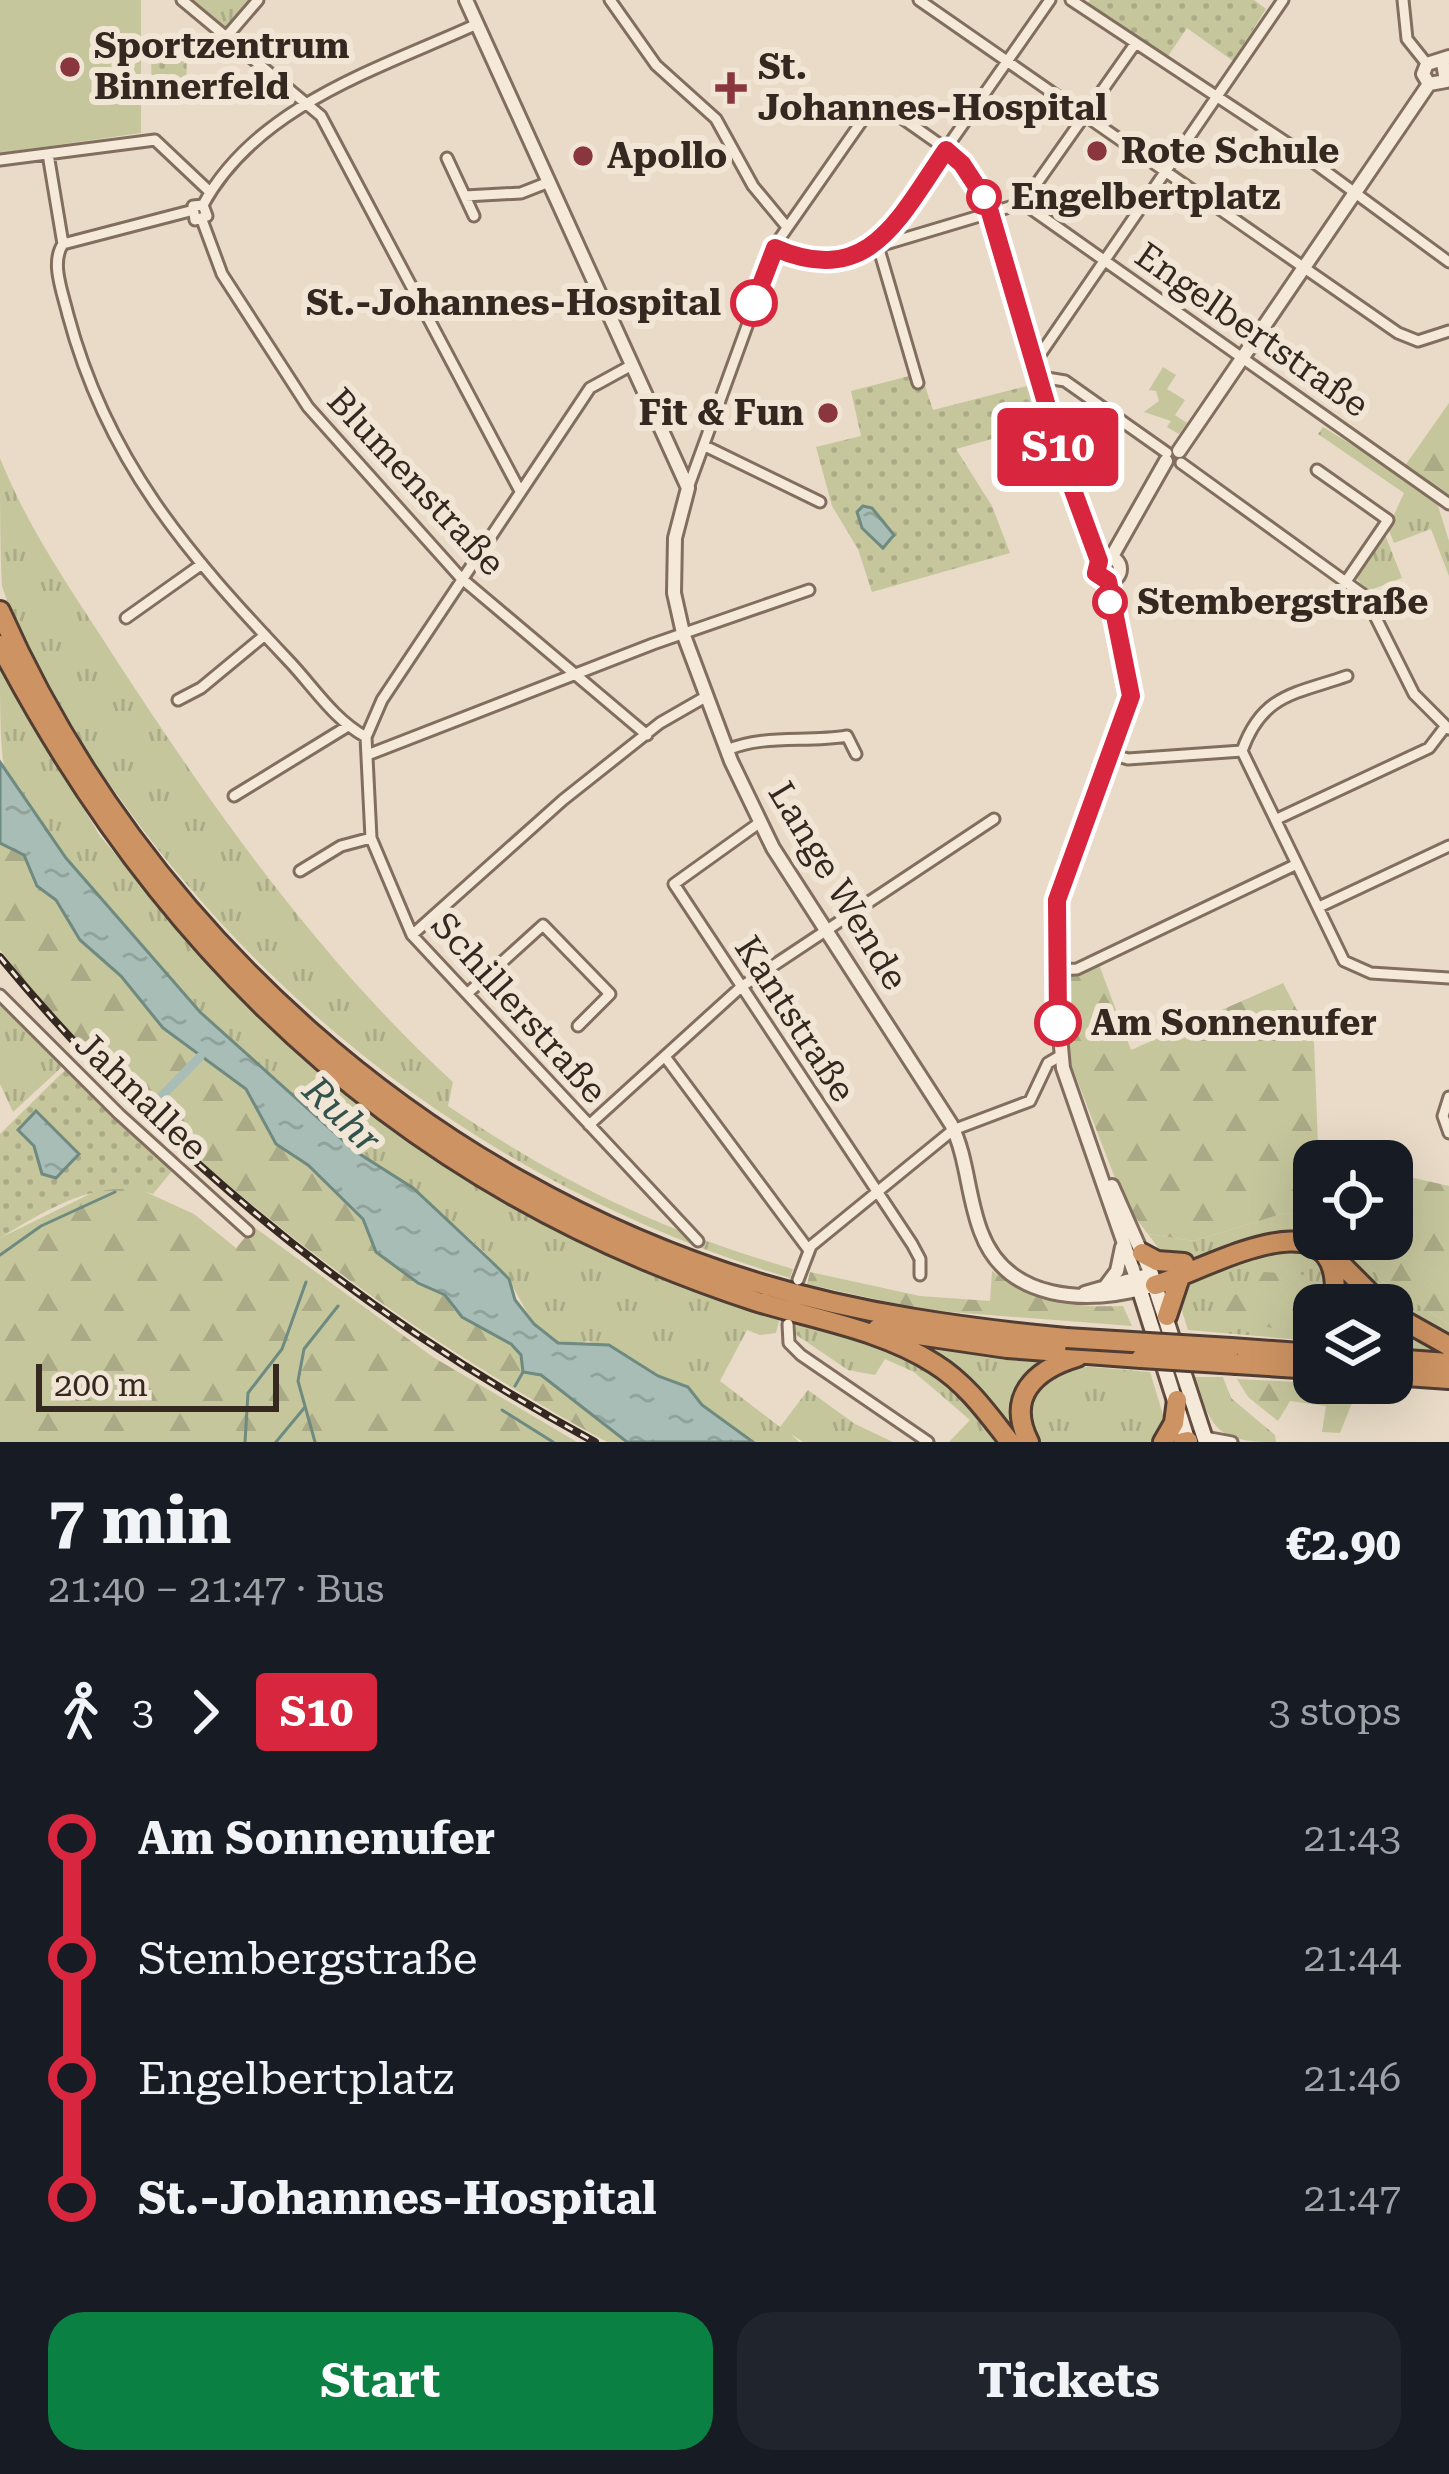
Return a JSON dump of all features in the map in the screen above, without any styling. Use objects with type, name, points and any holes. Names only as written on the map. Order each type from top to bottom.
[{"type":"highway","points":[[0,610],[62,729],[116,817],[242,968],[326,1046],[426,1123],[533,1188],[704,1265],[812,1298],[912,1320],[1235,1353],[1293,1365]]},
{"type":"highway","points":[[0,645],[107,829],[234,979],[334,1071],[467,1168],[566,1223],[650,1262],[819,1318],[937,1365],[971,1393],[1010,1442]]},
{"type":"highway","points":[[1142,1253],[1182,1270],[1279,1233],[1293,1235]]},
{"type":"highway","points":[[1146,1282],[1249,1247],[1291,1240],[1312,1247],[1327,1263],[1330,1284]]},
{"type":"highway","points":[[1342,1260],[1363,1284]]},
{"type":"highway","points":[[1167,1316],[1182,1270]]},
{"type":"highway","points":[[819,1318],[968,1344],[1087,1354],[1293,1354]]},
{"type":"highway","points":[[1413,1326],[1449,1346]]},
{"type":"highway","points":[[1235,1353],[1293,1344]]},
{"type":"highway","points":[[1029,1442],[1020,1413],[1026,1388],[1050,1366],[1087,1354]]},
{"type":"highway","points":[[1413,1360],[1449,1363]]},
{"type":"highway","points":[[1413,1376],[1449,1379]]},
{"type":"highway","points":[[1163,1442],[1174,1423],[1177,1400]]},
{"type":"main road","points":[[1146,1282],[1167,1316],[1194,1441]]},
{"type":"main road","points":[[1146,1282],[1177,1400],[1194,1441]]},
{"type":"street","points":[[182,0],[308,100],[520,491]]},
{"type":"street","points":[[227,36],[258,0]]},
{"type":"street","points":[[466,0],[688,488]]},
{"type":"street","points":[[610,0],[656,65],[716,119],[753,186],[787,227]]},
{"type":"street","points":[[919,0],[1303,268],[1418,341],[1449,331]]},
{"type":"street","points":[[938,14],[948,0]]},
{"type":"street","points":[[878,246],[1051,0]]},
{"type":"street","points":[[1071,0],[1445,259],[1449,244]]},
{"type":"street","points":[[1037,358],[1283,0]]},
{"type":"street","points":[[1403,0],[1407,40],[1427,64]]},
{"type":"street","points":[[63,244],[202,205],[257,141],[308,100],[477,24]]},
{"type":"street","points":[[775,248],[819,264],[1023,203],[1136,44]]},
{"type":"street","points":[[1146,1282],[1123,1240],[1060,1056],[1055,970],[1059,891],[1131,696],[1108,581],[1096,573],[1429,84],[1448,82],[1446,60],[1427,64]]},
{"type":"street","points":[[1427,64],[1423,74],[1429,84]]},
{"type":"street","name":"Lange Wende","points":[[946,150],[880,105],[871,109],[775,248],[688,488],[673,565],[683,633],[759,823],[953,1130],[989,1250],[1020,1280],[1071,1297],[1146,1282]]},
{"type":"street","points":[[0,160],[155,140],[210,192]]},
{"type":"street","points":[[946,150],[962,164],[992,213],[1074,486],[1105,560]]},
{"type":"street","points":[[48,154],[63,244],[57,256],[64,296],[106,429],[148,500],[202,564],[348,726],[366,736],[397,675],[590,388],[632,365]]},
{"type":"street","points":[[448,158],[474,216]]},
{"type":"street","points":[[465,196],[521,194],[549,182]]},
{"type":"street","name":"Engelbertstraße","points":[[1023,203],[1449,504]]},
{"type":"street","points":[[190,211],[202,220],[208,213],[202,205]]},
{"type":"street","name":"Blumenstraße","points":[[202,220],[222,274],[308,406],[461,578],[647,735]]},
{"type":"street","points":[[878,246],[918,383]]},
{"type":"street","points":[[1041,377],[1065,381],[1347,580],[1378,616],[1420,704],[1447,728],[1429,748],[1277,819]]},
{"type":"street","points":[[704,446],[820,502]]},
{"type":"street","points":[[1317,470],[1388,520],[1347,580]]},
{"type":"street","points":[[126,618],[202,564]]},
{"type":"street","points":[[370,754],[683,633],[809,590]]},
{"type":"street","points":[[178,700],[201,688],[265,635]]},
{"type":"street","points":[[1347,676],[1267,706],[1255,717],[1242,751],[1344,961],[1371,973],[1449,978]]},
{"type":"street","points":[[412,935],[563,800],[707,696]]},
{"type":"street","points":[[234,796],[348,726]]},
{"type":"street","name":"Schillerstraße","points":[[366,736],[371,838],[412,935],[698,1241]]},
{"type":"street","points":[[727,750],[762,739],[808,743],[847,736],[856,754]]},
{"type":"street","points":[[1111,754],[1128,759],[1242,751]]},
{"type":"street","points":[[589,1124],[741,987],[994,819]]},
{"type":"street","name":"Kantstraße","points":[[759,823],[674,884],[919,1255],[920,1275]]},
{"type":"street","points":[[300,871],[341,846],[371,838]]},
{"type":"street","points":[[1319,907],[1449,846]]},
{"type":"street","points":[[1055,970],[1076,969],[1298,864]]},
{"type":"street","points":[[467,993],[543,926],[610,994],[578,1026]]},
{"type":"street","name":"Jahnallee","points":[[0,994],[118,1114],[248,1231]]},
{"type":"street","points":[[799,1280],[808,1249],[953,1130],[1030,1101],[1048,1063],[1060,1056]]},
{"type":"street","points":[[666,1058],[808,1249]]},
{"type":"street","points":[[1449,1097],[1443,1116],[1449,1132]]},
{"type":"street","points":[[1090,1142],[1142,1253],[1146,1282]]},
{"type":"street","points":[[1105,1287],[1117,1271],[1123,1240]]},
{"type":"street","points":[[1071,1297],[1146,1282]]},
{"type":"street","points":[[788,1324],[789,1343],[801,1355],[928,1442]]},
{"type":"street","points":[[1194,1441],[1232,1442]]},
{"type":"green space","name":"Sportzentrum Binnerfeld","points":[[0,0],[141,0],[141,133],[0,153]]},
{"type":"green space","points":[[189,0],[251,0],[227,31]]},
{"type":"green space","points":[[1090,0],[1254,0],[1266,9],[1233,61],[1187,28],[1168,56],[1086,6]]},
{"type":"green space","points":[[187,52],[186,95],[152,98],[151,53]]},
{"type":"green space","points":[[1163,367],[1176,375],[1167,389],[1185,400],[1175,415],[1187,423],[1179,434],[1167,427],[1171,421],[1144,412],[1159,401],[1156,391],[1149,390]]},
{"type":"green space","points":[[921,373],[933,410],[1039,383],[1050,423],[956,449],[992,506],[1010,553],[872,592],[858,549],[832,506],[816,447],[861,436],[851,391]]},
{"type":"green space","points":[[1449,403],[1449,500],[1404,467]]},
{"type":"green space","points":[[1323,427],[1435,496],[1449,541],[1449,576],[1431,529],[1394,543],[1388,528],[1404,493],[1318,434]]},
{"type":"green space","points":[[0,458],[52,559],[189,768],[312,933],[453,1082],[448,1106],[573,1182],[656,1221],[793,1269],[790,1278],[689,1243],[592,1200],[500,1150],[412,1092],[330,1028],[253,956],[181,878],[116,793],[37,667],[2,586]]},
{"type":"green space","points":[[1384,532],[1402,578],[1368,591],[1354,576]]},
{"type":"green space","points":[[0,668],[100,836],[227,986],[316,1065],[420,1144],[780,1317],[776,1333],[760,1335],[747,1330],[720,1381],[780,1427],[808,1390],[855,1424],[893,1442],[803,1442],[791,1434],[799,1442],[753,1442],[702,1405],[588,1341],[571,1345],[546,1336],[488,1256],[418,1193],[353,1148],[257,1066],[116,923],[37,820],[4,767]]},
{"type":"green space","points":[[0,843],[24,855],[37,886],[56,900],[80,941],[121,976],[163,1028],[246,1089],[276,1144],[308,1166],[363,1219],[376,1252],[418,1283],[445,1295],[462,1317],[499,1335],[521,1355],[521,1366],[541,1375],[627,1442],[607,1442],[521,1393],[357,1286],[204,1163],[132,1096],[0,950]]},
{"type":"green space","points":[[1098,962],[1131,1050],[1283,983],[1314,1043],[1318,1140],[1293,1140],[1293,1214],[1194,1241],[1148,1234],[1125,1204],[1069,1059],[1065,975]]},
{"type":"green space","points":[[0,1002],[63,1066],[13,1112],[0,1084]]},
{"type":"green space","points":[[65,1070],[172,1171],[153,1194],[133,1189],[93,1192],[54,1207],[0,1238],[0,1134]]},
{"type":"green space","points":[[1413,1178],[1449,1186],[1449,1324],[1413,1301],[1413,1284],[1383,1282],[1365,1260],[1413,1260]]},
{"type":"green space","points":[[135,1187],[194,1214],[236,1248],[254,1227],[433,1357],[577,1442],[0,1442],[0,1238],[98,1190]]},
{"type":"green space","points":[[1293,1214],[1293,1260],[1365,1260],[1386,1284],[1293,1284],[1293,1339],[1188,1330],[1165,1257],[1148,1234],[1194,1241]]},
{"type":"green space","points":[[992,1271],[1054,1301],[1123,1306],[1132,1326],[924,1310],[807,1284],[810,1272],[920,1296],[990,1301]]},
{"type":"green space","points":[[1253,1271],[1305,1275],[1307,1284],[1293,1284],[1293,1321],[1278,1329],[1221,1319],[1222,1295],[1251,1294]]},
{"type":"green space","points":[[1413,1301],[1449,1324],[1449,1353],[1413,1350]]},
{"type":"green space","points":[[797,1323],[879,1344],[937,1372],[967,1397],[1002,1442],[949,1442],[970,1420],[914,1372],[885,1359],[875,1375],[848,1370],[795,1334]]},
{"type":"green space","points":[[915,1347],[1049,1358],[1024,1380],[1022,1442],[968,1378]]},
{"type":"green space","points":[[1079,1366],[1150,1372],[1164,1418],[1156,1442],[1034,1442],[1026,1402],[1046,1375]]},
{"type":"green space","points":[[1194,1377],[1223,1377],[1231,1398],[1275,1435],[1276,1442],[1241,1439],[1220,1429],[1206,1410]]},
{"type":"green space","points":[[1237,1379],[1293,1382],[1293,1401],[1278,1421],[1248,1397]]},
{"type":"green space","points":[[1312,1404],[1351,1404],[1340,1433],[1322,1432],[1326,1406]]},
{"type":"water","points":[[863,506],[872,508],[894,535],[883,548],[862,528],[857,512]]},
{"type":"water","points":[[0,762],[66,858],[200,1012],[355,1151],[413,1188],[509,1279],[515,1300],[534,1324],[558,1343],[609,1345],[658,1376],[688,1387],[702,1405],[753,1442],[627,1442],[541,1375],[523,1372],[521,1355],[511,1344],[462,1317],[445,1295],[418,1283],[376,1252],[363,1219],[308,1165],[276,1144],[246,1089],[163,1028],[121,976],[80,940],[56,900],[37,886],[24,855],[0,843]]},
{"type":"water","points":[[36,1111],[79,1154],[56,1178],[42,1174],[34,1146],[18,1130]]},
{"type":"waterway","points":[[151,1107],[200,1057]]},
{"type":"waterway","points":[[0,1255],[41,1226],[115,1192]]},
{"type":"waterway","points":[[245,1442],[248,1393],[282,1349],[306,1282]]},
{"type":"waterway","points":[[315,1442],[298,1381],[304,1349],[338,1306]]},
{"type":"waterway","points":[[515,1386],[523,1372]]},
{"type":"waterway","points":[[276,1442],[305,1407]]},
{"type":"waterway","points":[[502,1410],[553,1442]]},
{"type":"railway","points":[[0,957],[131,1100],[274,1228],[429,1342],[595,1442]]},
{"type":"bus line","name":"S10","points":[[754,303],[775,248],[819,264],[878,246],[946,150],[956,156],[987,202],[1066,471],[1099,561],[1096,573],[1108,581],[1130,672],[1127,710],[1057,900],[1058,1023]]},
{"type":"place","name":"Sportzentrum Binnerfeld","points":[[70,67]]},
{"type":"place","name":"St. Johannes-Hospital","points":[[731,88]]},
{"type":"place","name":"Rote Schule","points":[[1097,151]]},
{"type":"place","name":"Apollo","points":[[583,156]]},
{"type":"place","name":"Engelbertplatz","points":[[984,197]]},
{"type":"place","name":"St.-Johannes-Hospital","points":[[754,303]]},
{"type":"place","name":"Fit & Fun","points":[[828,413]]},
{"type":"place","name":"Stembergstraße","points":[[1110,602]]},
{"type":"place","name":"Am Sonnenufer","points":[[1058,1023]]},
{"type":"water label","name":"Ruhr","points":[[342,1115]]}]
